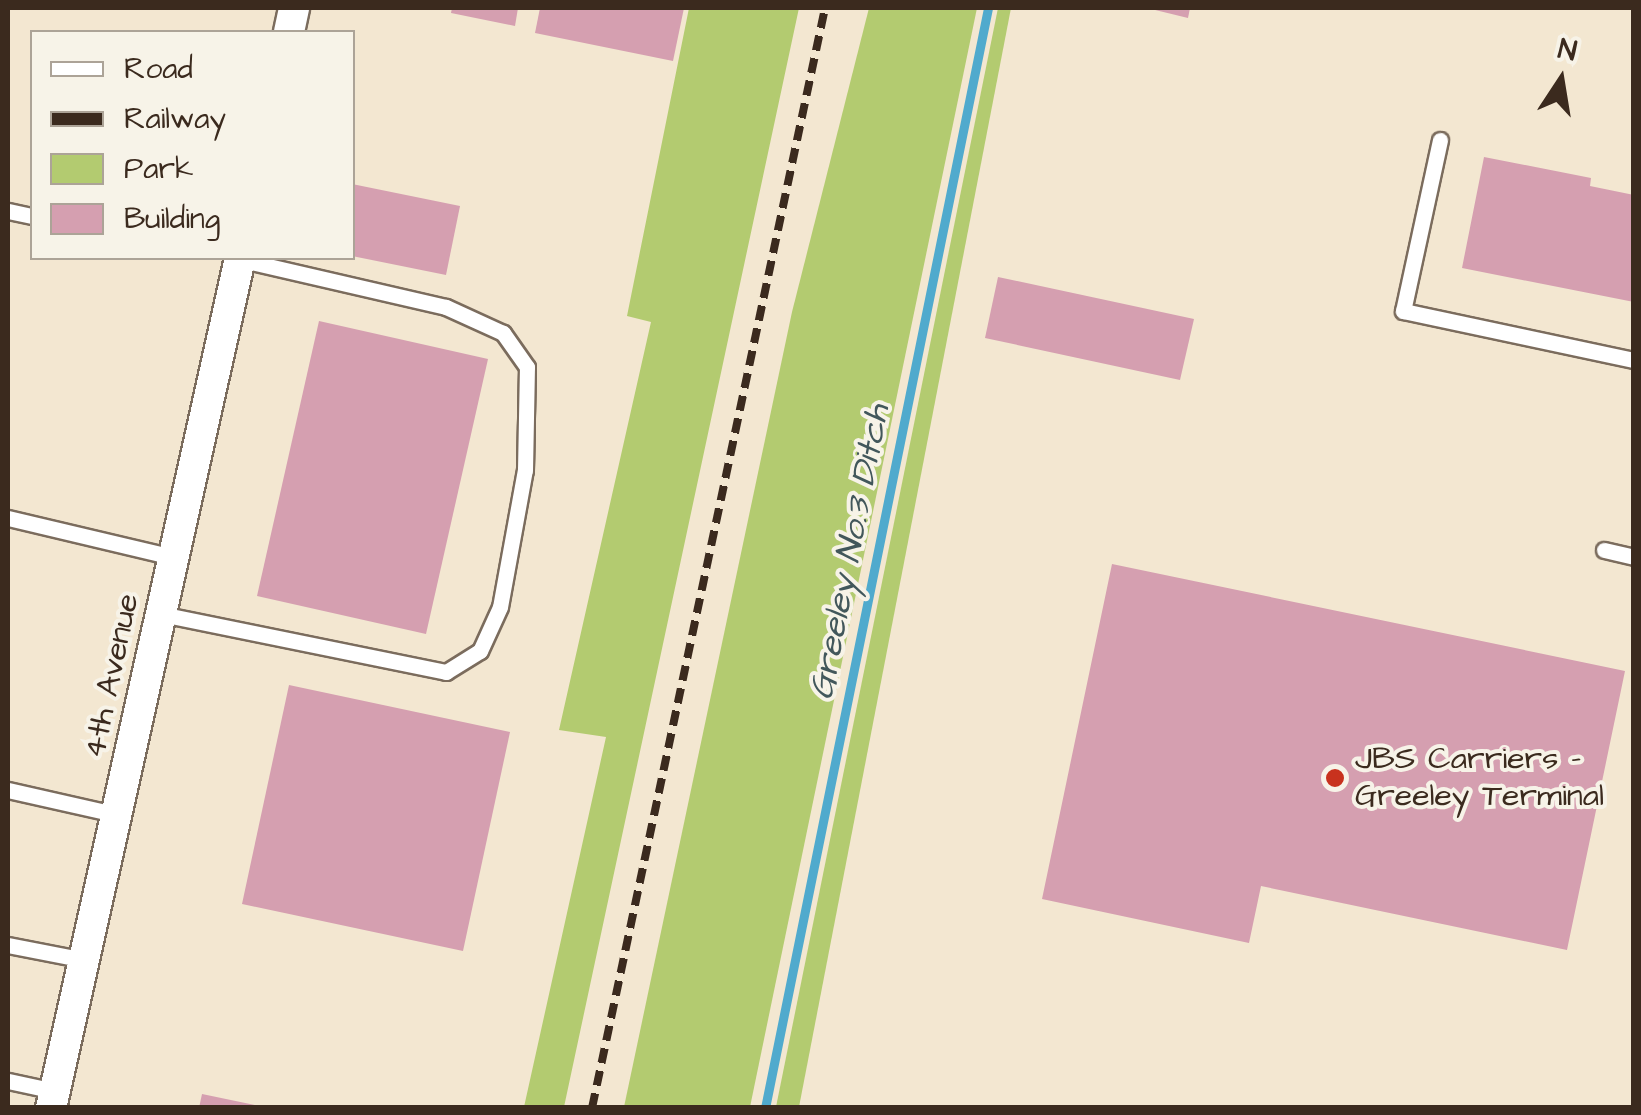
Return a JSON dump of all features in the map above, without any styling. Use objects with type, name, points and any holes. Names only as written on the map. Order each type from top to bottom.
[{"type":"street","name":"4th Avenue","points":[[53,1099],[119,815],[237,260]]},
{"type":"lane","points":[[1440,140],[1403,311],[1634,360]]},
{"type":"lane","points":[[161,614],[446,672],[480,651],[500,607],[525,470],[528,368],[503,333],[446,307],[246,260]]},
{"type":"lane","points":[[8,518],[173,557]]},
{"type":"lane","points":[[1604,550],[1634,556]]},
{"type":"lane","points":[[8,790],[119,815]]},
{"type":"lane","points":[[8,945],[85,960]]},
{"type":"lane","points":[[8,1081],[53,1099]]},
{"type":"green space","points":[[689,8],[799,8],[564,1107],[524,1107],[606,737],[559,730],[651,322],[627,316]]},
{"type":"green space","points":[[869,8],[977,8],[750,1107],[624,1107],[792,312]]},
{"type":"green space","points":[[998,8],[1011,8],[799,1107],[776,1107]]},
{"type":"building","points":[[452,8],[518,8],[515,26],[451,13]]},
{"type":"building","points":[[540,8],[684,8],[673,61],[535,33]]},
{"type":"building","points":[[1147,8],[1190,8],[1188,18]]},
{"type":"building","points":[[1484,157],[1591,178],[1590,186],[1634,195],[1634,302],[1462,268]]},
{"type":"building","points":[[355,185],[460,206],[446,275],[355,257]]},
{"type":"building","points":[[998,277],[1194,319],[1180,380],[985,338]]},
{"type":"building","points":[[319,321],[488,359],[426,634],[257,596]]},
{"type":"building","name":"JBS Carriers - Greeley Terminal","points":[[1112,564],[1625,671],[1567,950],[1261,886],[1249,943],[1042,899]]},
{"type":"building","points":[[289,685],[510,732],[463,951],[242,904]]},
{"type":"building","points":[[202,1094],[259,1106],[199,1108]]},
{"type":"waterway","name":"Greeley No.3 Ditch","points":[[765,1108],[988,8]]},
{"type":"railway","points":[[592,1108],[825,8]]},
{"type":"place","name":"JBS Carriers - Greeley Terminal","points":[[1335,778]]}]
